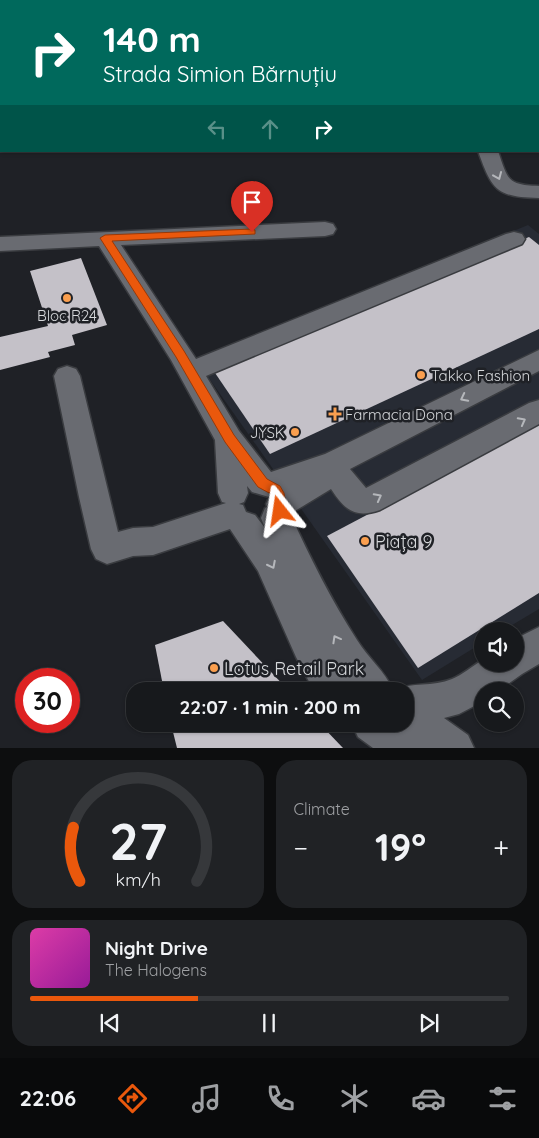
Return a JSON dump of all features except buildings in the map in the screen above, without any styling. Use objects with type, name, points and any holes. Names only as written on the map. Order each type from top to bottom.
[{"type":"street","points":[[488,152],[500,183],[539,206]]},
{"type":"street","points":[[517,192],[539,192]]},
{"type":"street","points":[[0,244],[325,228]]},
{"type":"street","points":[[105,238],[191,372],[230,439],[272,498],[291,553],[338,642],[365,682]]},
{"type":"street","points":[[191,372],[514,239]]},
{"type":"street","points":[[67,376],[94,497],[108,549],[133,542],[153,541],[235,508],[246,484],[272,498],[320,482],[331,465],[539,360]]},
{"type":"street","points":[[331,465],[352,495],[360,501],[369,502],[539,411]]},
{"type":"street","points":[[230,439],[235,508],[270,562],[308,645],[329,682]]},
{"type":"street","points":[[235,508],[262,526],[272,498]]},
{"type":"street","points":[[524,653],[539,644]]},
{"type":"street","points":[[414,702],[431,702],[459,696],[496,672]]},
{"type":"street","points":[[414,718],[455,748]]},
{"type":"street","points":[[382,732],[405,748]]},
{"type":"shaded area","points":[[528,225],[539,234],[539,609],[517,622],[474,622],[474,648],[422,680],[196,360]]},
{"type":"place","name":"Bloc R24","points":[[67,298]]},
{"type":"place","name":"Takko Fashion","points":[[421,375]]},
{"type":"place","name":"Farmacia Dona","points":[[335,414]]},
{"type":"place","name":"JYSK","points":[[295,432]]},
{"type":"place","name":"Piața 9","points":[[365,541]]},
{"type":"place","name":"Lotus Retail Park","points":[[214,668]]},
{"type":"route","points":[[252,232],[105,238],[180,354],[230,439],[262,483],[270,485],[276,490],[280,497],[280,511]]}]
